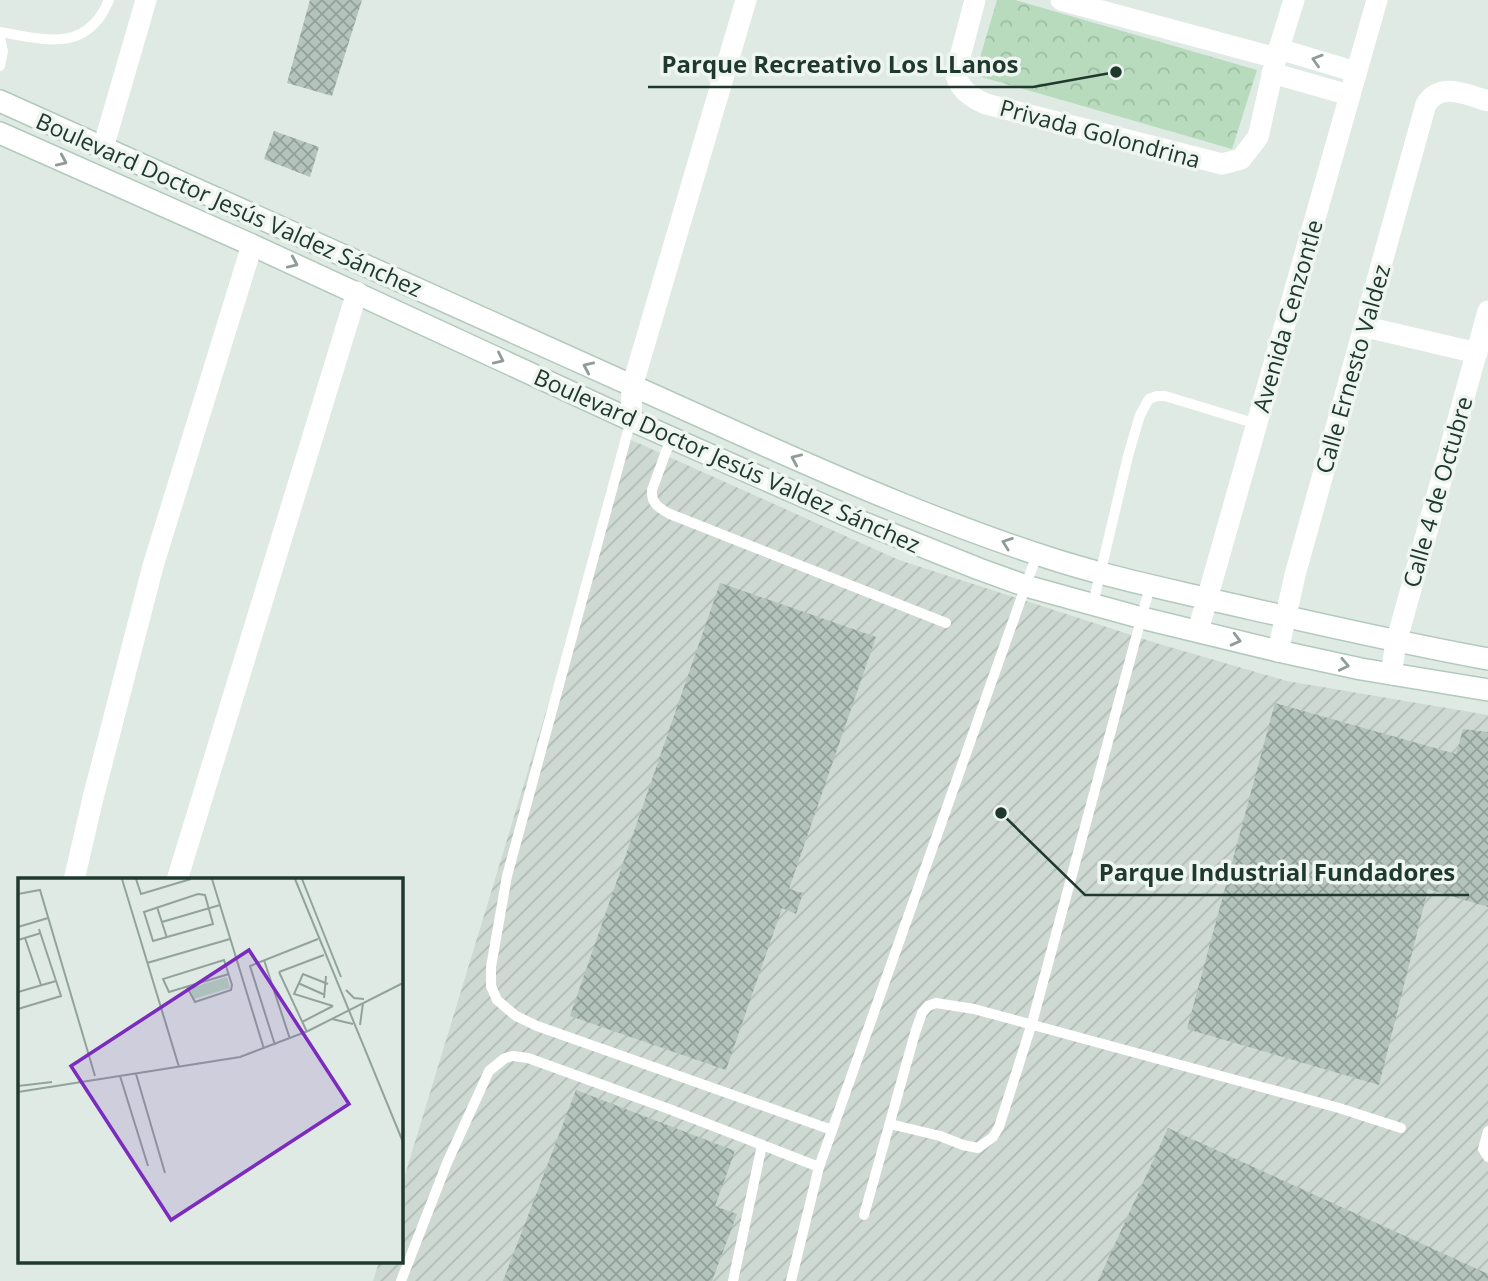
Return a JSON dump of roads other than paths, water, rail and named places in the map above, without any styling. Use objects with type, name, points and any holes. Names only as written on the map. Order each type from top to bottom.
[{"type":"street","points":[[103,148],[146,0]]},
{"type":"street","points":[[631,420],[632,387],[746,0]]},
{"type":"street","name":"Privada Golondrina","points":[[975,0],[956,72],[959,82],[974,98],[986,104],[1213,163],[1229,164],[1246,154],[1258,137],[1276,60],[1294,0]]},
{"type":"street","points":[[1061,0],[1276,60],[1356,72]]},
{"type":"street","name":"Avenida Cenzontle","points":[[1198,631],[1377,0]]},
{"type":"street","points":[[1276,60],[1349,95]]},
{"type":"street","name":"Calle Ernesto Valdez","points":[[1278,651],[1295,575],[1426,104],[1439,92],[1451,91],[1488,101]]},
{"type":"street","name":"Boulevard Doctor Jesús Valdez Sánchez","points":[[0,101],[823,471],[1037,554],[1150,586],[1286,618],[1396,643],[1488,659]]},
{"type":"street","name":"Boulevard Doctor Jesús Valdez Sánchez","points":[[0,133],[252,244],[671,438],[859,521],[1026,586],[1278,651],[1488,690]]},
{"type":"street","points":[[75,878],[153,566],[252,244]]},
{"type":"street","points":[[178,878],[357,292]]},
{"type":"street","name":"Calle 4 de Octubre","points":[[1391,674],[1396,643],[1488,311]]},
{"type":"street","points":[[1366,327],[1476,353]]},
{"type":"lane","points":[[0,32],[36,38],[76,36],[94,26],[109,0]]},
{"type":"lane","points":[[0,38],[3,51],[0,66]]},
{"type":"lane","points":[[1093,604],[1128,456],[1146,402],[1157,396],[1166,396],[1257,424]]},
{"type":"lane","points":[[631,420],[507,876],[491,967],[491,986],[503,1007],[537,1026],[832,1130]]},
{"type":"lane","points":[[671,438],[652,490],[656,506],[670,514],[947,623]]},
{"type":"lane","points":[[790,1281],[819,1167],[1037,554]]},
{"type":"lane","points":[[890,1124],[978,1148],[985,1144],[999,1127],[1032,1023],[1150,586]]},
{"type":"lane","points":[[864,1215],[915,1033],[922,1013],[928,1006],[936,1003],[1032,1023],[1339,1108],[1401,1128]]},
{"type":"lane","points":[[401,1281],[466,1118],[489,1072],[505,1058],[528,1058],[819,1167]]},
{"type":"lane","points":[[1488,1131],[1483,1149],[1488,1157]]},
{"type":"lane","points":[[733,1281],[762,1145]]},
{"type":"place","name":"Parque Recreativo Los LLanos","points":[[1116,72]]},
{"type":"place","name":"Parque Industrial Fundadores","points":[[1001,813]]}]
